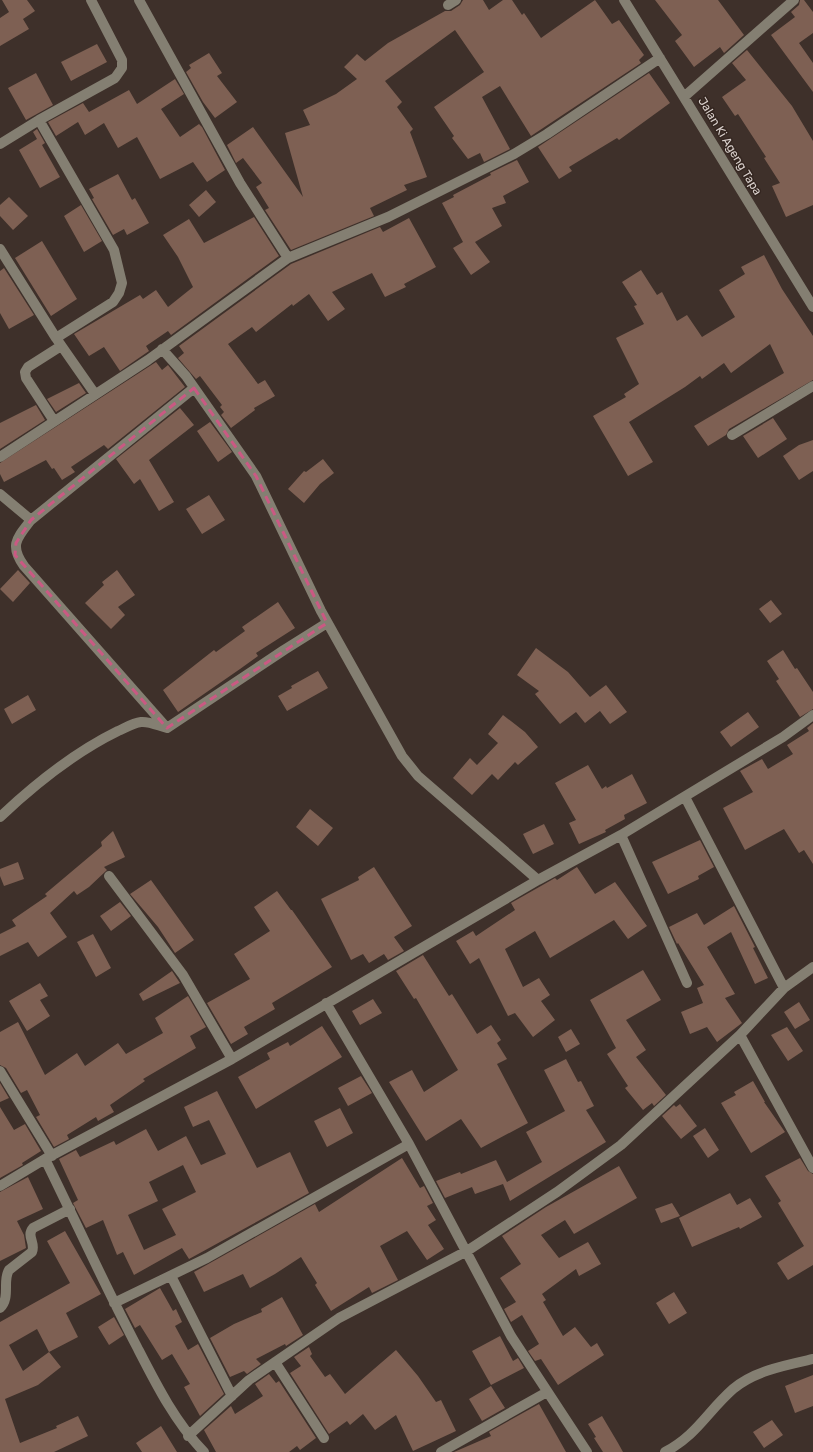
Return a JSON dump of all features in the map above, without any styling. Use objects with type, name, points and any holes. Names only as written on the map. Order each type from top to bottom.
[{"type":"street","points":[[0,144],[39,120],[114,78],[122,68],[122,60],[91,0]]},
{"type":"street","points":[[138,0],[240,183],[288,258]]},
{"type":"street","name":"Jalan Ki Ageng Tapa","points":[[624,0],[685,96],[813,307]]},
{"type":"street","points":[[685,96],[794,0]]},
{"type":"street","points":[[0,457],[162,349],[288,258],[388,217],[514,154],[547,134],[660,58]]},
{"type":"street","points":[[39,120],[114,250],[122,283],[119,293],[113,302],[58,342],[28,367],[25,372],[26,378],[54,421]]},
{"type":"street","points":[[0,249],[58,342],[95,394]]},
{"type":"street","points":[[162,349],[194,388],[256,476],[328,623],[402,756],[418,776],[538,880]]},
{"type":"street","points":[[732,435],[813,386]]},
{"type":"street","points":[[167,728],[15,555],[16,543],[32,520],[194,388]]},
{"type":"street","points":[[0,494],[32,520]]},
{"type":"street","points":[[167,728],[284,650],[328,623]]},
{"type":"street","points":[[0,1186],[48,1158],[232,1059],[538,880],[621,835],[784,737],[813,715]]},
{"type":"street","points":[[0,817],[32,789],[68,761],[105,737],[139,722],[147,722],[167,728]]},
{"type":"street","points":[[684,797],[784,988]]},
{"type":"street","points":[[621,835],[687,983]]},
{"type":"street","points":[[109,876],[183,975],[232,1059]]},
{"type":"street","points":[[188,1436],[232,1396],[275,1362],[339,1318],[467,1251],[557,1192],[621,1145],[740,1035],[784,988],[813,967]]},
{"type":"street","points":[[326,1003],[409,1144],[511,1336],[587,1452]]},
{"type":"street","points":[[740,1035],[813,1168]]},
{"type":"street","points":[[0,1071],[48,1158],[114,1303],[158,1388],[188,1436],[204,1452]]},
{"type":"street","points":[[114,1303],[207,1258],[409,1144]]},
{"type":"street","points":[[0,1308],[6,1299],[6,1274],[8,1270],[32,1252],[34,1248],[29,1234],[30,1231],[70,1209]]},
{"type":"street","points":[[171,1276],[232,1396]]},
{"type":"street","points":[[665,1452],[689,1437],[714,1408],[734,1388],[760,1373],[813,1359]]},
{"type":"street","points":[[275,1362],[324,1438]]},
{"type":"street","points":[[441,1452],[547,1392]]},
{"type":"highlighted area","points":[[194,388],[256,476],[327,623],[167,728],[15,555],[16,543],[31,520]]},
{"type":"building","points":[[2,0],[27,0],[35,11],[23,19],[29,29],[0,46],[0,18],[9,12]]},
{"type":"building","points":[[463,0],[483,0],[489,10],[503,0],[512,0],[522,15],[524,13],[541,38],[595,0],[612,24],[619,20],[644,55],[639,60],[641,63],[531,136],[500,86],[482,97],[510,149],[484,162],[480,153],[468,159],[452,138],[454,136],[434,107],[484,72],[455,30],[385,81],[402,102],[397,107],[413,129],[410,132],[427,177],[404,185],[407,190],[370,208],[374,216],[291,250],[265,210],[269,208],[256,187],[262,183],[243,158],[236,163],[227,145],[253,127],[303,197],[285,133],[310,125],[303,110],[336,94],[357,79],[344,67],[357,54],[365,61],[388,43],[445,11],[451,11],[460,5]]},
{"type":"building","points":[[655,0],[718,0],[744,35],[724,53],[720,47],[694,67],[675,41],[682,35]]},
{"type":"building","points":[[800,0],[804,0],[813,12],[813,33],[799,43],[813,63],[813,92],[771,35],[795,17],[791,12],[799,5]]},
{"type":"building","points":[[97,44],[107,62],[71,81],[61,62]]},
{"type":"building","points":[[747,50],[792,106],[813,141],[813,205],[786,217],[772,186],[780,183],[764,158],[766,157],[738,114],[735,116],[722,97],[746,80],[732,63]]},
{"type":"building","points":[[209,53],[222,73],[217,76],[237,102],[215,118],[203,102],[186,72],[191,68],[189,65]]},
{"type":"building","points":[[36,73],[53,105],[26,120],[8,88]]},
{"type":"building","points":[[649,73],[670,103],[619,140],[617,138],[569,167],[572,171],[559,179],[538,147]]},
{"type":"building","points":[[175,79],[184,94],[161,109],[180,137],[199,124],[202,127],[225,170],[207,182],[193,162],[160,179],[137,137],[118,148],[104,123],[85,135],[78,122],[56,136],[48,122],[83,103],[89,112],[129,90],[137,104]]},
{"type":"building","points":[[37,129],[45,143],[42,145],[60,177],[40,188],[19,150],[37,139],[33,132]]},
{"type":"building","points":[[517,160],[529,182],[503,196],[506,203],[492,208],[502,226],[475,242],[490,262],[471,275],[453,248],[463,242],[442,203],[454,197],[453,195],[491,175],[490,173]]},
{"type":"building","points":[[118,174],[132,200],[135,198],[149,223],[127,235],[124,229],[113,235],[92,199],[94,198],[89,189]]},
{"type":"building","points":[[206,190],[216,202],[199,217],[189,205]]},
{"type":"building","points":[[9,197],[28,216],[13,230],[0,216],[0,205]]},
{"type":"building","points":[[81,205],[102,241],[84,252],[64,216]]},
{"type":"building","points":[[254,217],[279,256],[171,335],[168,331],[146,346],[149,351],[120,371],[104,347],[89,356],[74,334],[140,295],[143,299],[156,290],[168,307],[193,287],[178,257],[163,235],[189,219],[204,243]]},
{"type":"building","points":[[409,218],[436,267],[404,284],[406,287],[385,297],[372,273],[332,292],[345,309],[328,321],[309,294],[293,306],[292,304],[256,332],[252,327],[228,344],[258,384],[265,380],[275,396],[254,408],[255,410],[231,428],[221,415],[224,412],[220,407],[222,405],[200,376],[196,379],[178,358],[184,353],[179,346],[291,264],[380,227],[383,232]]},
{"type":"building","points":[[42,241],[77,299],[51,316],[15,258]]},
{"type":"building","points":[[764,255],[782,289],[813,336],[813,380],[729,429],[726,435],[708,446],[694,426],[784,373],[770,344],[731,373],[724,363],[702,379],[700,376],[629,422],[653,462],[628,476],[593,416],[626,397],[624,394],[639,384],[616,338],[644,324],[634,306],[637,305],[622,282],[641,270],[657,295],[662,292],[677,321],[687,315],[702,337],[735,317],[719,290],[745,274],[741,267]]},
{"type":"building","points":[[4,268],[34,315],[9,329],[0,313],[0,271]]},
{"type":"building","points":[[156,362],[162,370],[168,365],[185,387],[108,449],[104,445],[71,467],[75,472],[62,480],[54,468],[52,469],[46,460],[4,482],[0,474],[0,463]]},
{"type":"building","points":[[79,383],[86,393],[56,412],[47,399]]},
{"type":"building","points":[[36,405],[45,420],[0,449],[0,423]]},
{"type":"building","points":[[180,408],[194,425],[149,460],[174,502],[159,511],[140,479],[134,484],[116,459]]},
{"type":"building","points":[[773,418],[787,439],[758,458],[743,436]]},
{"type":"building","points":[[210,422],[232,452],[218,462],[197,431]]},
{"type":"building","points":[[813,440],[813,471],[799,480],[783,456],[799,445]]},
{"type":"building","points":[[323,459],[334,473],[320,484],[304,503],[288,489],[304,471],[306,472]]},
{"type":"building","points":[[209,495],[225,520],[202,534],[186,509]]},
{"type":"building","points":[[18,570],[30,583],[13,602],[0,589]]},
{"type":"building","points":[[117,570],[135,595],[118,607],[125,615],[111,629],[85,603],[104,585],[102,582]]},
{"type":"building","points":[[771,600],[782,614],[770,623],[759,609]]},
{"type":"building","points":[[278,602],[295,628],[256,653],[258,656],[178,712],[163,690],[214,650],[216,652],[245,631],[242,627]]},
{"type":"building","points":[[536,648],[568,672],[590,697],[606,685],[627,712],[610,724],[600,711],[585,723],[576,712],[560,724],[535,694],[539,691],[517,675]]},
{"type":"building","points":[[783,650],[795,669],[797,668],[813,692],[813,709],[800,717],[776,681],[779,679],[767,661]]},
{"type":"building","points":[[318,671],[328,688],[287,711],[278,696],[292,688],[291,686]]},
{"type":"building","points":[[28,695],[36,710],[12,724],[4,709]]},
{"type":"building","points":[[748,712],[759,727],[731,747],[720,732]]},
{"type":"building","points":[[503,715],[525,732],[538,747],[518,765],[515,762],[498,780],[492,774],[472,795],[453,778],[470,758],[477,765],[498,743],[488,734]]},
{"type":"building","points":[[813,723],[813,864],[804,850],[799,853],[784,829],[745,850],[723,808],[753,792],[740,771],[762,759],[768,769],[793,754],[787,745],[809,731],[807,728]]},
{"type":"building","points":[[588,765],[602,789],[606,786],[607,788],[632,774],[647,803],[624,815],[625,819],[605,830],[606,832],[579,844],[569,823],[576,820],[555,783]]},
{"type":"building","points":[[310,809],[333,828],[318,846],[296,827]]},
{"type":"building","points":[[544,824],[554,844],[533,854],[523,834]]},
{"type":"building","points":[[113,831],[125,857],[104,867],[107,870],[89,887],[77,895],[74,891],[50,913],[67,937],[38,957],[28,942],[0,956],[0,934],[16,926],[12,920],[47,896],[45,894],[102,846],[101,842]]},
{"type":"building","points":[[700,840],[714,867],[698,876],[699,879],[668,894],[652,862]]},
{"type":"building","points":[[18,862],[24,879],[4,886],[0,876],[0,869]]},
{"type":"building","points":[[374,867],[412,926],[394,937],[404,951],[388,960],[384,954],[369,963],[363,954],[351,960],[321,899],[359,880],[358,877]]},
{"type":"building","points":[[577,867],[595,894],[615,882],[647,926],[628,939],[614,920],[550,958],[535,931],[505,949],[523,987],[539,978],[550,995],[541,1001],[555,1020],[533,1037],[515,1013],[508,1016],[479,958],[470,964],[456,941],[473,931],[476,936],[515,910],[511,903],[555,878],[557,880]]},
{"type":"building","points":[[151,880],[194,940],[175,953],[158,927],[130,894]]},
{"type":"building","points":[[277,891],[332,967],[272,1003],[275,1009],[244,1027],[248,1034],[231,1044],[207,1003],[250,979],[234,954],[270,931],[254,907]]},
{"type":"building","points":[[120,902],[131,916],[111,931],[100,916]]},
{"type":"building","points":[[734,906],[755,947],[753,948],[768,978],[755,984],[731,932],[707,947],[735,994],[725,998],[742,1023],[717,1042],[707,1027],[690,1034],[681,1012],[703,1003],[697,988],[704,985],[678,943],[677,944],[669,927],[697,913],[704,925]]},
{"type":"building","points":[[93,934],[111,968],[96,977],[77,942]]},
{"type":"building","points":[[423,955],[449,996],[452,994],[477,1034],[491,1025],[501,1040],[497,1043],[507,1059],[497,1064],[528,1123],[481,1148],[461,1119],[426,1141],[389,1082],[412,1070],[424,1092],[458,1070],[416,998],[414,999],[396,971]]},
{"type":"building","points":[[643,970],[661,1000],[626,1020],[646,1050],[636,1057],[666,1095],[654,1106],[652,1103],[643,1110],[625,1088],[628,1086],[607,1054],[616,1048],[590,1000]]},
{"type":"building","points":[[172,971],[180,983],[143,1001],[139,994]]},
{"type":"building","points":[[40,983],[48,996],[40,1000],[50,1016],[27,1031],[9,1001]]},
{"type":"building","points":[[188,996],[206,1027],[190,1036],[196,1048],[143,1079],[145,1081],[110,1105],[114,1112],[98,1121],[96,1117],[67,1135],[69,1139],[54,1147],[36,1117],[40,1115],[27,1090],[21,1093],[6,1068],[0,1065],[0,1032],[18,1022],[45,1075],[77,1053],[85,1066],[118,1043],[126,1054],[163,1033],[155,1018]]},
{"type":"building","points":[[373,999],[382,1013],[360,1025],[352,1011]]},
{"type":"building","points":[[799,1002],[810,1020],[795,1029],[784,1012]]},
{"type":"building","points":[[322,1026],[342,1057],[256,1109],[238,1077],[270,1059],[267,1053],[288,1042],[290,1046]]},
{"type":"building","points":[[787,1027],[803,1051],[788,1061],[771,1035]]},
{"type":"building","points":[[571,1029],[580,1044],[566,1052],[558,1037]]},
{"type":"building","points":[[566,1059],[578,1082],[581,1081],[594,1106],[586,1110],[606,1142],[510,1201],[503,1184],[475,1194],[472,1187],[445,1198],[436,1181],[460,1172],[461,1174],[496,1160],[507,1182],[542,1162],[526,1132],[565,1111],[544,1070]]},
{"type":"building","points":[[361,1076],[372,1093],[348,1106],[338,1088]]},
{"type":"building","points":[[753,1081],[764,1102],[785,1132],[751,1153],[721,1103],[736,1095],[734,1092]]},
{"type":"building","points":[[0,1083],[9,1098],[0,1102]]},
{"type":"building","points":[[217,1091],[257,1168],[290,1152],[309,1193],[189,1259],[182,1248],[134,1275],[123,1252],[117,1255],[103,1220],[86,1228],[73,1203],[78,1200],[59,1159],[76,1150],[80,1157],[114,1141],[116,1145],[146,1129],[158,1151],[186,1136],[201,1165],[226,1154],[209,1120],[193,1127],[184,1107]],"holes":[[[183,1165],[196,1192],[162,1209],[176,1235],[144,1250],[128,1215],[158,1201],[149,1182]]]},
{"type":"building","points":[[680,1104],[697,1126],[681,1139],[662,1116],[674,1105],[676,1107]]},
{"type":"building","points":[[0,1107],[14,1130],[25,1124],[41,1151],[22,1163],[23,1165],[0,1178]]},
{"type":"building","points":[[340,1108],[353,1133],[327,1147],[314,1121]]},
{"type":"building","points":[[705,1128],[719,1150],[708,1158],[693,1136]]},
{"type":"building","points":[[402,1158],[420,1188],[424,1186],[433,1203],[427,1206],[436,1220],[428,1225],[444,1249],[427,1260],[407,1231],[380,1246],[398,1280],[372,1293],[369,1287],[331,1311],[315,1285],[317,1283],[301,1257],[250,1288],[243,1274],[204,1292],[194,1272],[315,1204],[319,1212]]},
{"type":"building","points":[[800,1158],[808,1171],[813,1174],[813,1265],[788,1280],[777,1263],[804,1246],[778,1203],[781,1201],[765,1176]]},
{"type":"building","points":[[619,1166],[637,1198],[574,1234],[565,1220],[541,1235],[559,1258],[588,1242],[601,1264],[579,1276],[576,1269],[542,1294],[546,1300],[543,1302],[563,1336],[575,1327],[591,1347],[597,1343],[604,1355],[558,1385],[541,1359],[535,1361],[528,1351],[539,1344],[522,1315],[511,1322],[504,1309],[516,1302],[500,1278],[521,1264],[502,1236],[546,1207]]},
{"type":"building","points":[[28,1177],[43,1209],[17,1221],[24,1235],[26,1248],[0,1261],[0,1192]]},
{"type":"building","points":[[730,1193],[737,1205],[750,1198],[762,1217],[740,1229],[739,1227],[692,1247],[679,1218]]},
{"type":"building","points":[[672,1203],[680,1216],[661,1223],[655,1209]]},
{"type":"building","points":[[65,1231],[101,1294],[66,1313],[78,1337],[49,1352],[61,1367],[38,1385],[5,1399],[20,1443],[57,1428],[56,1426],[78,1416],[88,1436],[54,1452],[0,1452],[0,1322],[70,1283],[47,1241]],"holes":[[[37,1329],[49,1352],[23,1371],[9,1345]]]},
{"type":"building","points":[[160,1288],[173,1311],[176,1309],[182,1322],[175,1326],[188,1350],[198,1344],[224,1394],[200,1416],[184,1387],[190,1384],[172,1354],[162,1360],[140,1325],[135,1328],[125,1309]]},
{"type":"building","points":[[674,1292],[687,1313],[669,1324],[656,1303]]},
{"type":"building","points":[[282,1297],[303,1335],[286,1346],[285,1344],[256,1359],[261,1364],[247,1374],[244,1371],[230,1377],[210,1338],[234,1324],[262,1312],[261,1309]]},
{"type":"building","points":[[114,1317],[124,1335],[109,1345],[98,1327]]},
{"type":"building","points":[[500,1336],[513,1361],[518,1358],[524,1368],[491,1385],[472,1351]]},
{"type":"building","points":[[309,1347],[312,1354],[310,1356],[325,1377],[330,1374],[345,1394],[396,1350],[418,1376],[436,1402],[441,1400],[456,1431],[413,1451],[396,1415],[375,1430],[363,1414],[350,1425],[347,1421],[329,1434],[290,1373],[301,1366],[294,1357]]},
{"type":"building","points":[[269,1374],[276,1383],[279,1381],[316,1438],[300,1450],[297,1446],[289,1452],[216,1452],[204,1430],[231,1406],[235,1414],[263,1396],[255,1384]]},
{"type":"building","points":[[813,1375],[813,1406],[795,1413],[785,1386]]},
{"type":"building","points":[[491,1386],[505,1408],[482,1421],[469,1399]]},
{"type":"building","points":[[539,1404],[566,1452],[454,1452],[491,1436],[489,1432]]},
{"type":"building","points":[[602,1416],[623,1452],[603,1452],[594,1438],[596,1437],[588,1424]]},
{"type":"building","points":[[772,1420],[783,1435],[764,1448],[753,1432]]},
{"type":"building","points":[[161,1426],[177,1452],[142,1452],[136,1443]]}]
